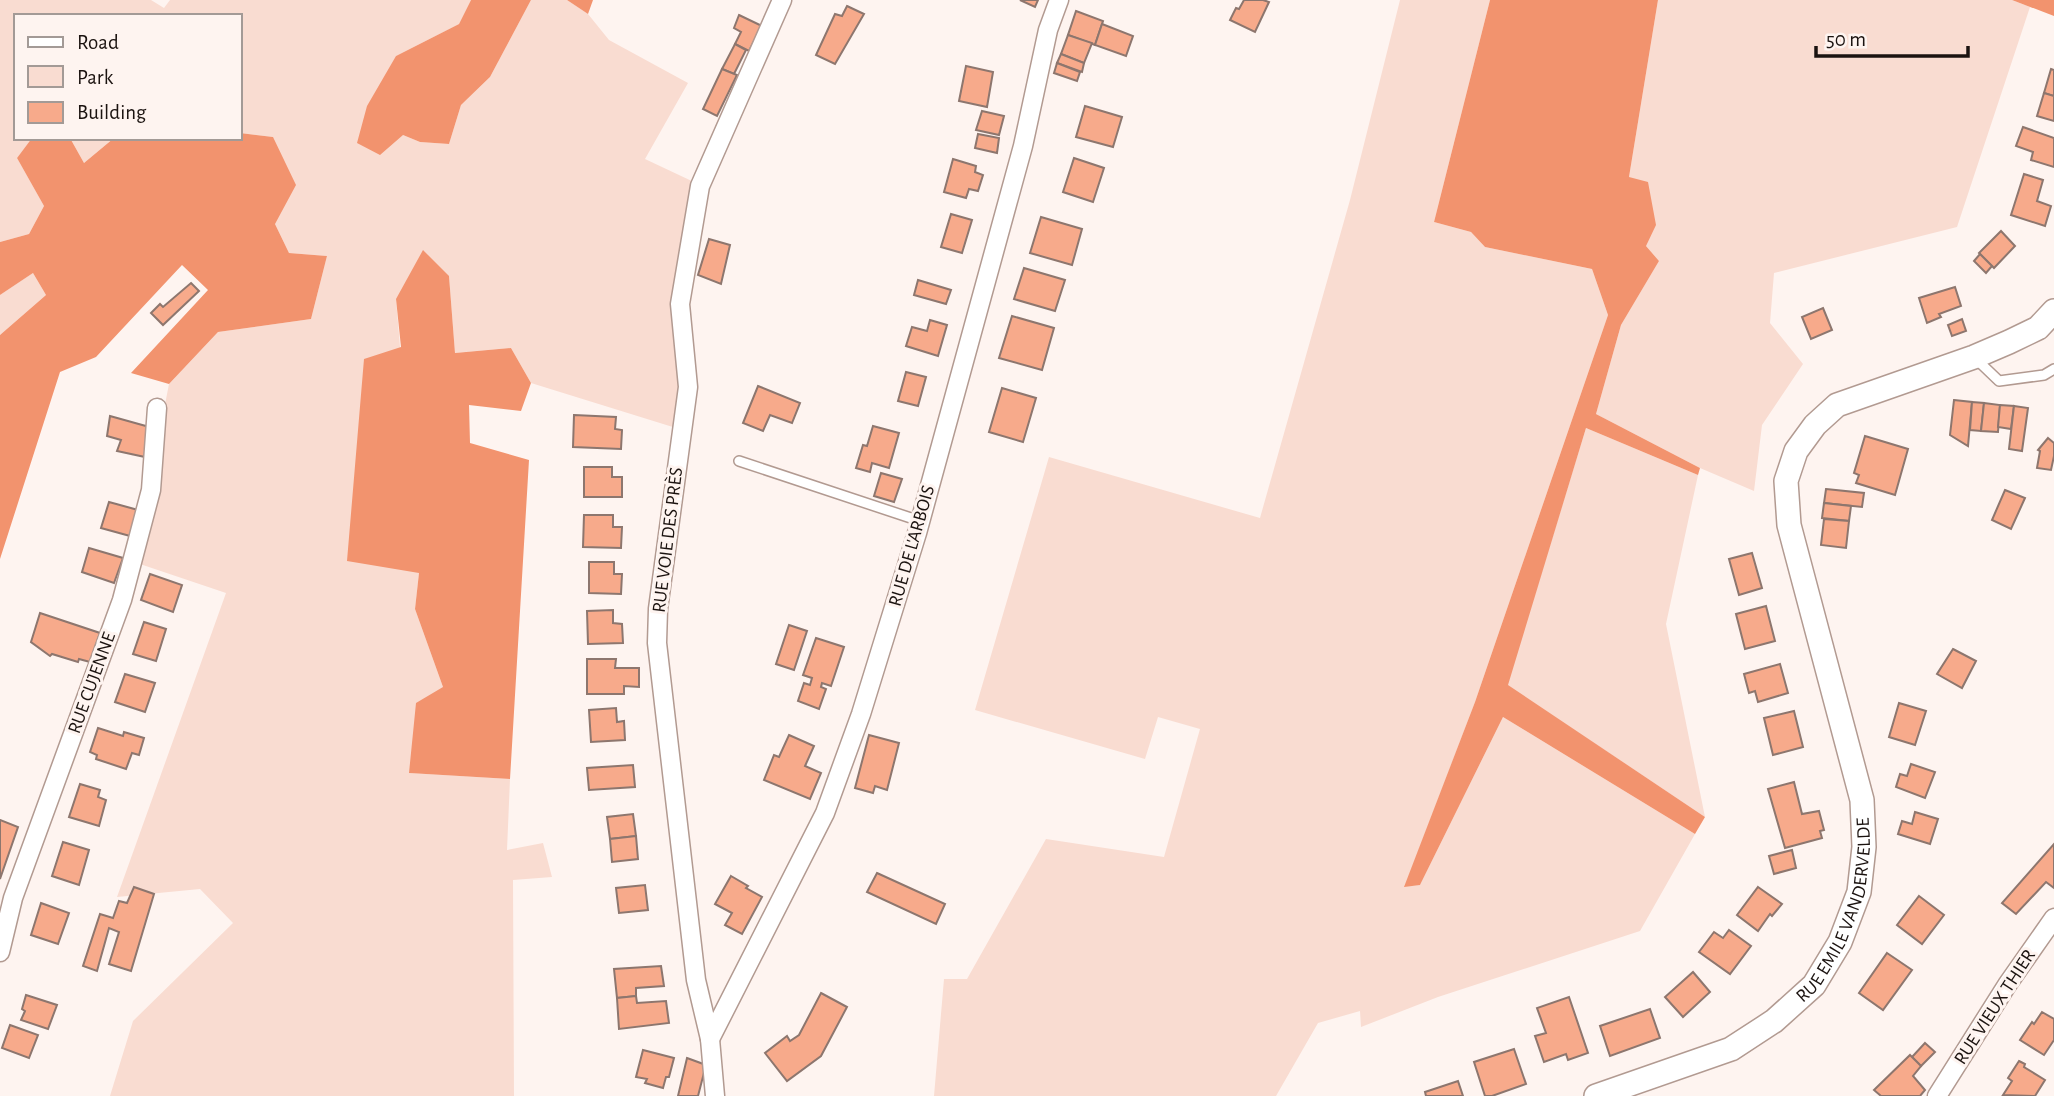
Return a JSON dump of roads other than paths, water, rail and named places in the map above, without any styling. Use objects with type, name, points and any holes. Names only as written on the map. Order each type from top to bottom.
[{"type":"street","name":"RUE VOIE DES PRÈS","points":[[715,1096],[710,1039],[696,980],[657,643],[658,609],[688,387],[680,304],[700,186],[782,0]]},
{"type":"street","name":"RUE DE L'ARBOIS","points":[[710,1039],[825,813],[861,714],[920,521],[1023,146],[1048,30],[1059,0]]},
{"type":"street","points":[[1974,357],[2038,328],[2054,311]]},
{"type":"street","name":"RUE EMILE VANDERVELDE","points":[[1596,1096],[1731,1049],[1774,1020],[1814,985],[1840,943],[1859,892],[1864,847],[1862,800],[1789,526],[1786,481],[1796,451],[1815,425],[1837,405],[1974,357]]},
{"type":"street","name":"RUE CUJENNE","points":[[0,953],[13,898],[122,600],[151,490],[158,408]]},
{"type":"street","name":"RUE VIEUX THIER","points":[[1937,1096],[2007,985],[2054,918]]},
{"type":"lane","points":[[1974,357],[1999,381],[2044,375],[2054,369]]},
{"type":"lane","points":[[739,461],[920,521]]}]
